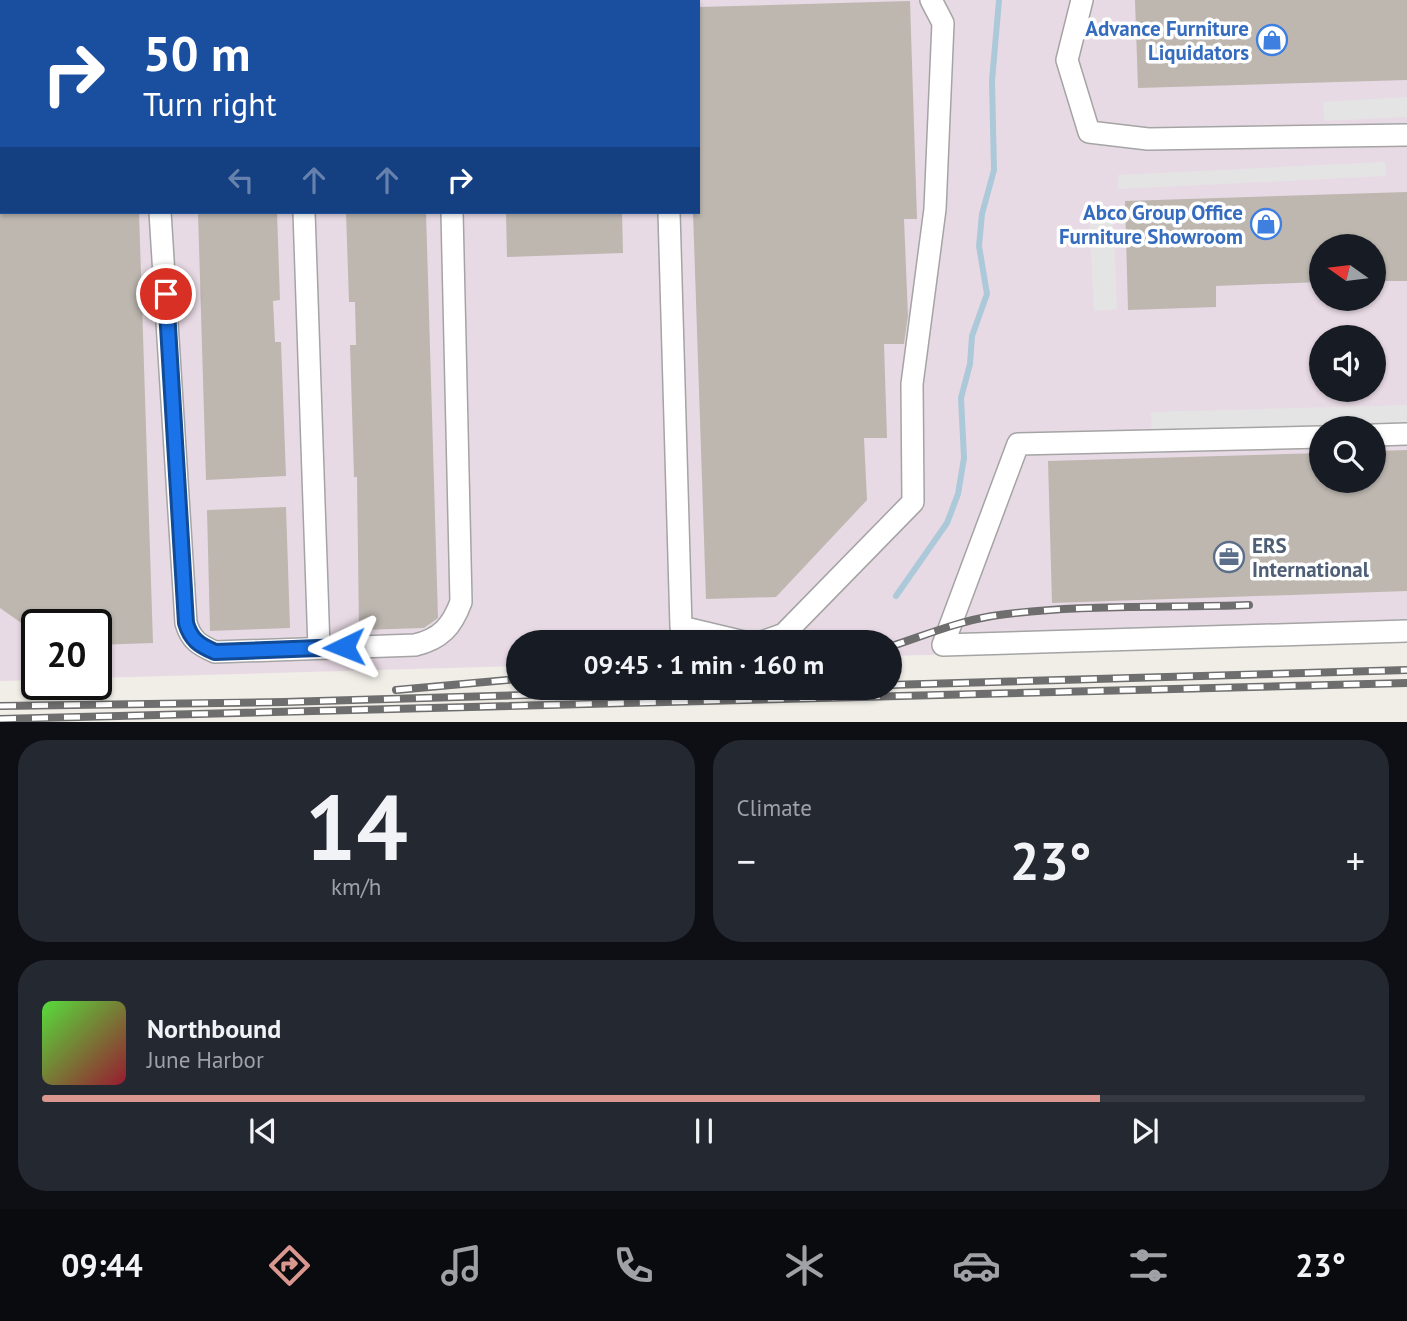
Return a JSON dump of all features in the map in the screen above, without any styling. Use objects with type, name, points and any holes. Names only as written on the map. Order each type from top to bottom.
[{"type":"lane","points":[[788,630],[913,502],[912,384],[935,209],[943,23],[931,0]]},
{"type":"lane","points":[[1082,0],[1067,61],[1089,132],[1149,139],[1407,135]]},
{"type":"lane","points":[[160,214],[186,623],[190,636],[200,645],[215,652],[427,642],[449,628],[461,602],[452,214]]},
{"type":"lane","points":[[304,214],[320,648]]},
{"type":"lane","points":[[669,214],[681,627],[694,630]]},
{"type":"lane","points":[[1386,435],[1407,434]]},
{"type":"lane","points":[[1309,436],[1018,444],[943,645],[1407,631]]},
{"type":"shaded area","points":[[700,0],[1407,0],[1407,642],[902,656],[902,630],[506,630],[506,666],[112,678],[112,609],[21,609],[21,680],[0,681],[0,214],[700,214]]},
{"type":"shaded area","points":[[1407,97],[1407,117],[1324,121],[1323,102]]},
{"type":"shaded area","points":[[1385,162],[1386,176],[1118,189],[1118,175]]},
{"type":"shaded area","points":[[1113,214],[1117,309],[1094,311],[1089,215]]},
{"type":"shaded area","points":[[1407,405],[1407,433],[1386,430],[1386,416],[1309,416],[1309,430],[1152,440],[1151,412]]},
{"type":"building","name":"Advance Furniture Liquidators","points":[[1135,0],[1407,0],[1407,80],[1138,88]]},
{"type":"building","points":[[910,1],[917,219],[904,219],[908,316],[904,344],[884,344],[887,438],[864,438],[867,500],[776,597],[706,599],[693,214],[700,214],[700,7]]},
{"type":"building","name":"Abco Group Office Furniture Showroom","points":[[1407,192],[1407,281],[1386,281],[1386,234],[1309,234],[1309,282],[1216,286],[1216,307],[1128,310],[1125,201]]},
{"type":"building","points":[[0,214],[139,214],[153,643],[112,644],[112,609],[21,609],[21,623],[0,608]]},
{"type":"building","points":[[198,214],[277,214],[280,300],[273,301],[275,342],[281,342],[286,476],[206,480]]},
{"type":"building","points":[[346,214],[426,214],[438,618],[424,628],[359,630],[357,477],[354,477],[350,345],[356,345],[355,302],[349,302]]},
{"type":"building","points":[[506,214],[622,214],[623,253],[507,257]]},
{"type":"building","name":"ERS International","points":[[1407,450],[1407,591],[1052,603],[1048,461],[1309,453],[1309,493],[1386,493],[1386,451]]},
{"type":"building","points":[[286,507],[290,628],[210,631],[207,510]]},
{"type":"waterway","points":[[896,596],[947,523],[958,494],[964,458],[961,398],[970,364],[972,336],[987,294],[979,246],[982,214],[994,170],[992,81],[999,0]]},
{"type":"railway","points":[[902,643],[966,622],[1024,612],[1249,605]]},
{"type":"railway","points":[[902,685],[1407,670]]},
{"type":"railway","points":[[396,690],[506,680]]},
{"type":"railway","points":[[0,719],[1407,683]]},
{"type":"railway","points":[[0,706],[506,696]]},
{"type":"place","name":"Advance Furniture Liquidators","points":[[1272,40]]},
{"type":"place","name":"Abco Group Office Furniture Showroom","points":[[1266,224]]},
{"type":"place","name":"ERS International","points":[[1229,557]]},
{"type":"route","points":[[166,294],[186,623],[190,636],[200,645],[215,652],[344,647]]}]
